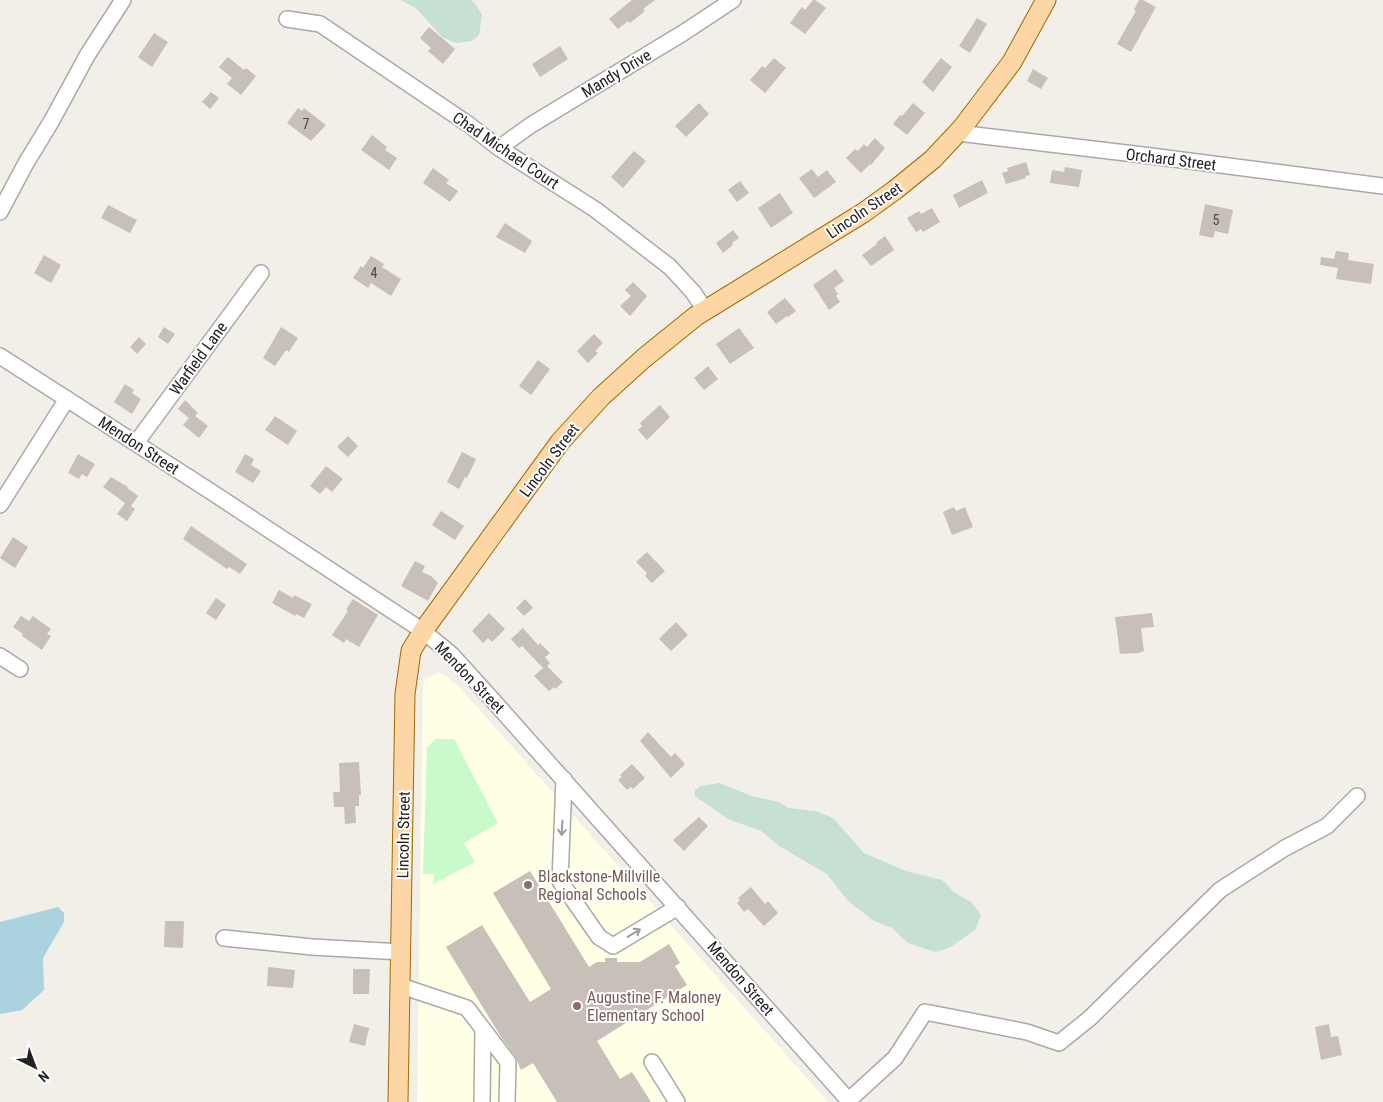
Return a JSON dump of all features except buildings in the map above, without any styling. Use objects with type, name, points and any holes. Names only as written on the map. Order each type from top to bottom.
[{"type":"main road","name":"Lincoln Street","points":[[398,1102],[405,694],[411,651],[423,631],[560,442],[601,397],[633,367],[685,324],[876,204],[924,168],[958,133],[1012,62],[1046,0]]},
{"type":"street","points":[[0,212],[88,54],[123,0]]},
{"type":"street","name":"Mandy Drive","points":[[499,148],[531,125],[683,33],[733,0]]},
{"type":"street","name":"Chad Michael Court","points":[[287,19],[320,24],[468,124],[499,148],[596,210],[670,267],[693,292],[705,310]]},
{"type":"street","name":"Orchard Street","points":[[958,133],[1383,186]]},
{"type":"street","name":"Warfield Lane","points":[[136,443],[261,273]]},
{"type":"street","name":"Mendon Street","points":[[0,356],[423,631],[452,655],[849,1101]]},
{"type":"street","points":[[0,505],[67,399]]},
{"type":"street","points":[[0,656],[20,670]]},
{"type":"street","points":[[564,779],[560,881],[599,937],[613,946],[678,907]]},
{"type":"street","points":[[849,1101],[896,1058],[924,1012],[1027,1032],[1058,1043],[1090,1018],[1220,890],[1285,848],[1327,826],[1357,796]]},
{"type":"street","points":[[224,938],[312,947],[402,952]]},
{"type":"street","points":[[401,986],[467,1008],[508,1062],[507,1102]]},
{"type":"street","points":[[482,1102],[483,1029]]},
{"type":"street","points":[[652,1062],[677,1102]]},
{"type":"shaded area","points":[[401,0],[471,0],[482,15],[479,35],[472,41],[456,43],[442,37],[417,9]]},
{"type":"shaded area","name":"Blackstone-Millville Regional Schools","points":[[438,673],[444,674],[459,687],[828,1102],[417,1102],[423,685],[426,678]]},
{"type":"shaded area","points":[[719,783],[752,796],[779,802],[788,808],[816,811],[833,818],[864,853],[906,871],[942,880],[955,893],[971,902],[981,915],[975,930],[949,948],[935,952],[908,943],[892,928],[874,921],[848,901],[827,874],[779,846],[761,831],[728,819],[695,796],[695,790],[701,786]]},
{"type":"green space","points":[[436,739],[454,739],[498,823],[464,843],[475,862],[433,884],[434,874],[423,874],[427,748]]},
{"type":"water","points":[[58,907],[64,913],[64,922],[43,958],[44,990],[22,1010],[0,1014],[0,922]]},
{"type":"place","name":"Blackstone-Millville Regional Schools","points":[[528,885]]},
{"type":"place","name":"Augustine F. Maloney Elementary School","points":[[577,1006]]}]
